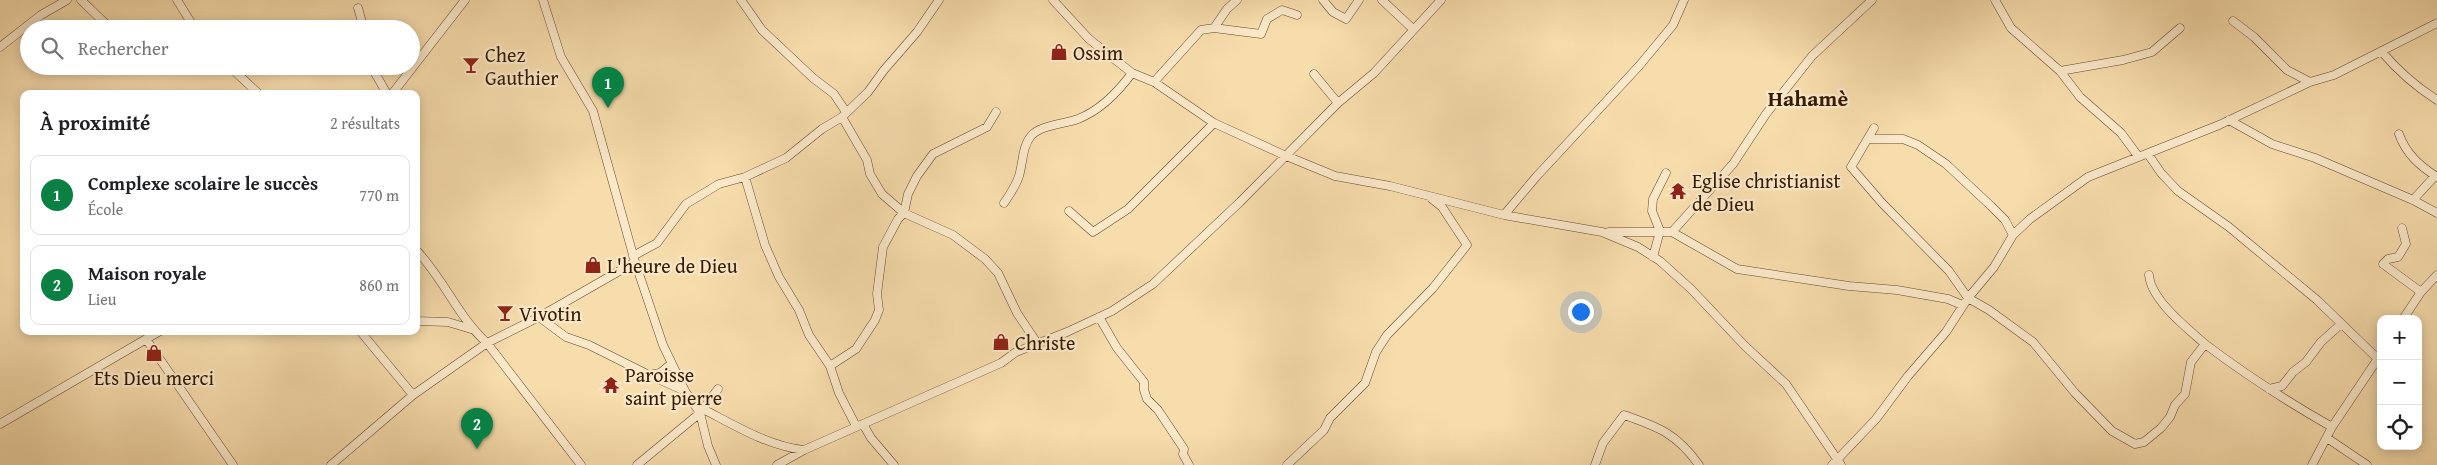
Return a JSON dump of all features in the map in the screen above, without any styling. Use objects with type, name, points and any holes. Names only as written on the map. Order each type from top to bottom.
[{"type":"street","points":[[35,20],[67,0]]},
{"type":"street","points":[[81,0],[102,20]]},
{"type":"street","points":[[177,0],[189,20]]},
{"type":"street","points":[[420,55],[457,4],[465,0]]},
{"type":"street","points":[[543,0],[561,57],[592,111],[649,307],[685,391],[702,411],[762,438],[794,449],[804,450]]},
{"type":"street","points":[[741,0],[762,30],[818,82],[834,94],[867,160],[870,174],[882,194],[904,213],[953,236],[985,258],[998,273],[1017,313],[1037,343]]},
{"type":"street","points":[[331,465],[413,395],[487,343],[539,317],[657,243],[686,204],[719,184],[745,177],[786,158],[822,129],[844,115],[868,92],[884,70],[917,32],[939,0]]},
{"type":"street","points":[[1053,0],[1089,39],[1132,73],[1154,82],[1214,123],[1284,155],[1335,176],[1390,186],[1504,215],[1602,232],[1619,238],[1653,257],[1691,289],[1745,346],[1786,384],[1840,462]]},
{"type":"street","points":[[1214,28],[1227,9],[1238,0]]},
{"type":"street","points":[[1323,0],[1332,12],[1346,19],[1359,0]]},
{"type":"street","points":[[1382,0],[1413,30]]},
{"type":"street","points":[[777,465],[804,450],[1001,362],[1016,352],[1099,317],[1153,284],[1240,202],[1338,102],[1374,73],[1441,0]]},
{"type":"street","points":[[1504,215],[1536,177],[1639,66],[1673,25],[1684,0]]},
{"type":"street","points":[[1672,232],[1733,164],[1766,114],[1812,56],[1872,0]]},
{"type":"street","points":[[1995,0],[2011,28],[2060,71],[2080,97],[2121,133],[2138,156]]},
{"type":"street","points":[[358,8],[361,20]]},
{"type":"street","points":[[1154,82],[1201,30],[1214,28],[1261,34],[1267,19],[1282,10],[1297,15]]},
{"type":"street","points":[[2233,22],[2254,37],[2287,70],[2310,82]]},
{"type":"street","points":[[1832,465],[1840,462],[1876,419],[1908,376],[1946,332],[1965,302],[1994,267],[2013,235],[2030,219],[2088,177],[2273,102],[2310,82],[2334,75],[2382,52],[2437,23]]},
{"type":"street","points":[[2060,71],[2123,60],[2152,52],[2180,28]]},
{"type":"street","points":[[0,47],[20,31]]},
{"type":"street","points":[[2382,52],[2396,70],[2412,84],[2437,100]]},
{"type":"street","points":[[1004,203],[1017,182],[1025,148],[1032,135],[1040,130],[1079,119],[1096,109],[1118,92],[1132,73]]},
{"type":"street","points":[[1314,74],[1338,102]]},
{"type":"street","points":[[238,75],[255,90]]},
{"type":"street","points":[[376,75],[385,90]]},
{"type":"street","points":[[395,90],[406,75]]},
{"type":"street","points":[[830,366],[856,349],[875,320],[878,310],[877,294],[883,247],[898,219],[904,213],[908,194],[917,176],[934,154],[987,126],[996,112]]},
{"type":"street","points":[[2229,120],[2272,144],[2315,158],[2413,200],[2437,213]]},
{"type":"street","points":[[1069,211],[1093,232],[1128,209],[1214,123]]},
{"type":"street","points":[[1874,128],[1851,167],[1882,203],[1949,271],[1965,302]]},
{"type":"street","points":[[2399,134],[2402,144],[2414,160],[2436,177],[2413,200]]},
{"type":"street","points":[[1868,139],[1903,139],[1918,145],[1946,164],[1991,206],[2005,220],[2013,235]]},
{"type":"street","points":[[2148,154],[2161,174],[2178,191],[2229,227],[2317,300],[2341,324],[2377,354]]},
{"type":"street","points":[[1653,257],[1660,231],[1652,211],[1653,199],[1666,172]]},
{"type":"street","points":[[745,177],[765,245],[779,278],[799,310],[810,335],[830,366],[838,393],[859,425],[894,465]]},
{"type":"street","points":[[1287,465],[1324,430],[1330,418],[1365,383],[1376,352],[1387,335],[1433,288],[1467,245],[1442,207],[1429,197]]},
{"type":"street","points":[[2402,228],[2406,244],[2398,257],[2388,258],[2383,264],[2421,292]]},
{"type":"street","points":[[1602,232],[1672,232],[1737,269],[1849,286],[1896,290],[1965,302],[1989,310],[2033,342],[2075,393],[2112,431],[2135,444],[2144,442],[2161,428],[2170,417],[2175,404],[2185,394],[2191,362],[2205,344]]},
{"type":"street","points":[[420,254],[427,261],[471,328],[487,343],[581,465]]},
{"type":"street","points":[[2149,275],[2150,283],[2164,303],[2179,321],[2205,344],[2266,389],[2294,403],[2332,427]]},
{"type":"street","points":[[2405,315],[2421,292],[2437,275]]},
{"type":"street","points":[[539,317],[566,338],[589,345],[648,375],[685,391]]},
{"type":"street","points":[[1099,317],[1117,348],[1144,382],[1147,399],[1158,410],[1184,449],[1183,454],[1189,465]]},
{"type":"street","points":[[420,321],[448,322],[471,328]]},
{"type":"street","points":[[2266,389],[2274,390],[2282,386],[2293,372],[2306,362],[2321,342],[2341,324]]},
{"type":"street","points":[[0,424],[153,335]]},
{"type":"street","points":[[363,335],[413,395]]},
{"type":"street","points":[[146,339],[233,465]]},
{"type":"street","points":[[2312,465],[2332,427],[2377,359]]},
{"type":"street","points":[[648,375],[660,372],[672,364]]},
{"type":"street","points":[[637,465],[702,411],[718,388]]},
{"type":"street","points":[[702,411],[706,440],[716,465]]},
{"type":"street","points":[[1595,465],[1603,443],[1624,415],[1656,426],[1676,438],[1699,465]]},
{"type":"street","points":[[2327,438],[2367,465]]},
{"type":"place","name":"Ossim","points":[[1059,52]]},
{"type":"place","name":"Chez Gauthier","points":[[471,65]]},
{"type":"place","name":"Complexe scolaire le succès","points":[[608,108]]},
{"type":"place","name":"Eglise christianist de Dieu","points":[[1678,191]]},
{"type":"place","name":"L'heure de Dieu","points":[[593,265]]},
{"type":"place","name":"Vivotin","points":[[505,313]]},
{"type":"place","name":"Christe","points":[[1001,342]]},
{"type":"place","name":"Ets Dieu merci","points":[[154,353]]},
{"type":"place","name":"Paroisse saint pierre","points":[[611,385]]},
{"type":"place","name":"Maison royale","points":[[477,449]]},
{"type":"district","name":"Hahamè","points":[[1808,98]]}]
